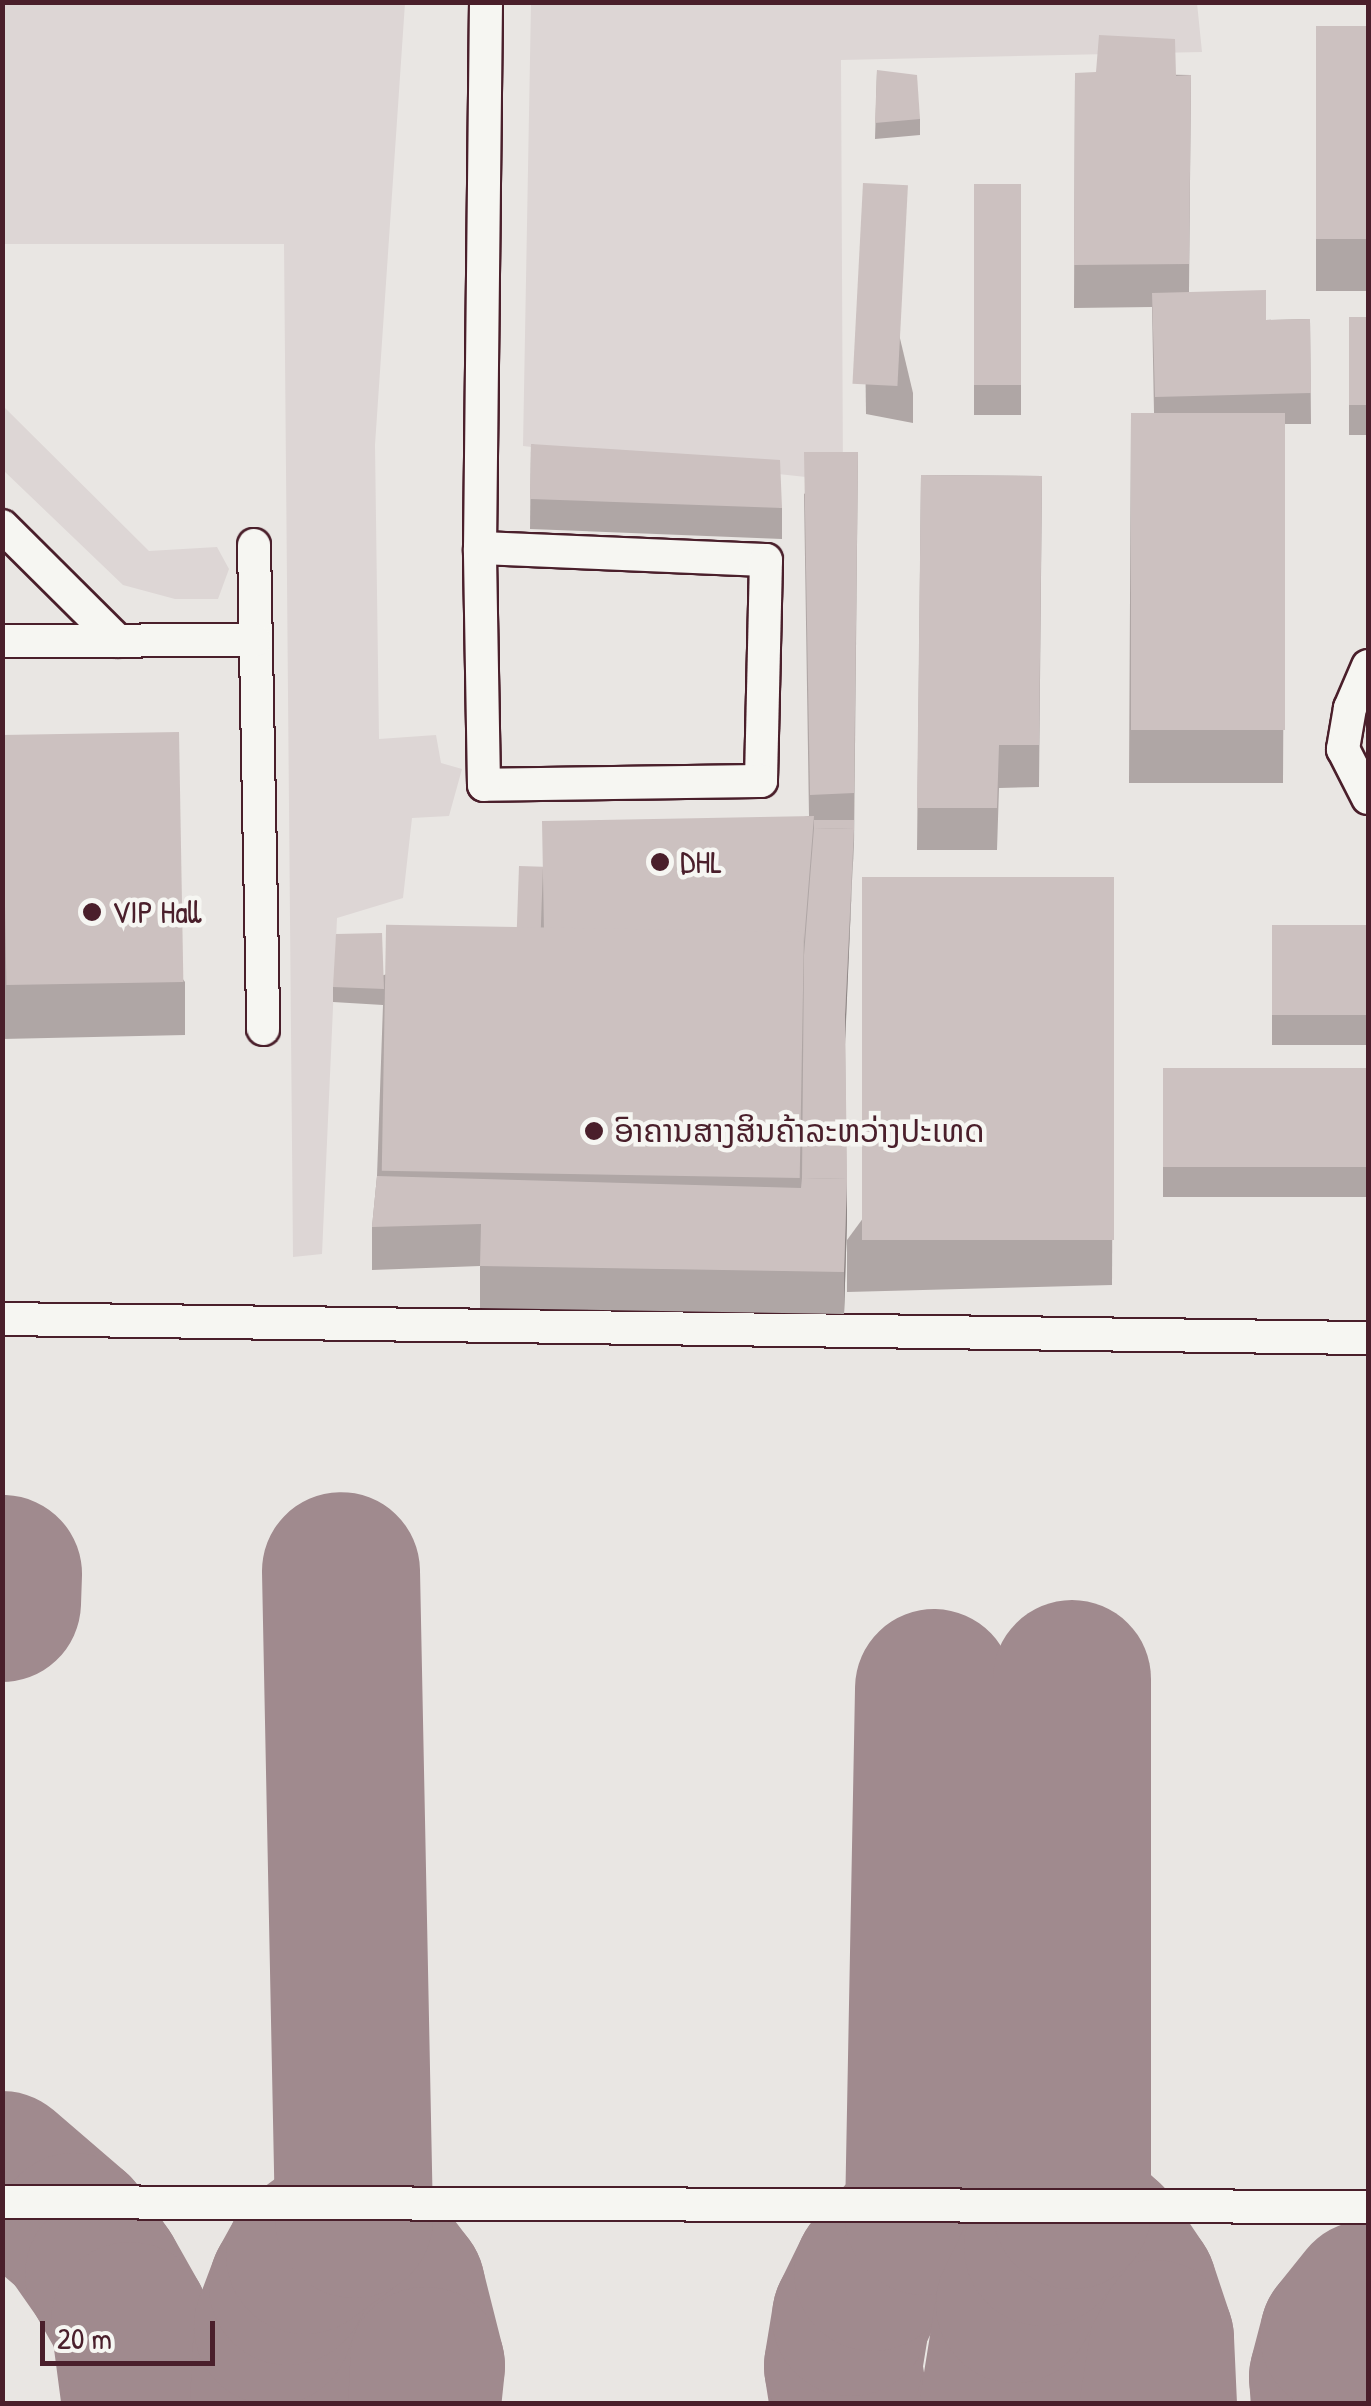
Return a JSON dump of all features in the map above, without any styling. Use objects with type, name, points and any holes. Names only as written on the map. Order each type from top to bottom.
[{"type":"lane","points":[[480,548],[766,560],[761,781],[484,784],[480,548],[486,2]]},
{"type":"lane","points":[[2,526],[118,640]]},
{"type":"lane","points":[[254,545],[263,1029]]},
{"type":"lane","points":[[2,641],[255,640]]},
{"type":"lane","points":[[1368,666],[1350,708],[1343,749],[1368,798]]},
{"type":"lane","points":[[2,1319],[1368,1338]]},
{"type":"lane","points":[[2,2202],[1368,2207]]},
{"type":"shaded area","points":[[2,3],[405,3],[375,445],[379,739],[436,735],[441,763],[462,769],[449,816],[412,818],[403,898],[337,918],[322,1254],[293,1257],[284,244],[3,244]]},
{"type":"shaded area","points":[[3,3],[1368,3],[1368,2404],[3,2404]]},
{"type":"shaded area","points":[[531,3],[1197,3],[1202,52],[841,60],[843,481],[523,446]]},
{"type":"shaded area","points":[[2,405],[149,551],[217,547],[229,569],[218,599],[175,599],[123,585],[3,470]]},
{"type":"building","points":[[1316,26],[1368,26],[1368,239],[1316,239]]},
{"type":"building","points":[[1099,35],[1175,39],[1176,76],[1191,75],[1189,264],[1074,265],[1075,73],[1096,72]]},
{"type":"building","points":[[877,70],[917,75],[920,119],[875,123]]},
{"type":"building","points":[[863,183],[908,185],[897,386],[852,384]]},
{"type":"building","points":[[974,184],[1021,184],[1021,385],[974,385]]},
{"type":"building","points":[[1266,290],[1266,320],[1310,319],[1311,393],[1155,397],[1152,293]]},
{"type":"building","points":[[1349,317],[1368,317],[1368,405],[1349,405]]},
{"type":"building","points":[[1131,413],[1285,413],[1285,730],[1131,730]]},
{"type":"building","points":[[531,444],[780,460],[782,508],[530,499]]},
{"type":"building","points":[[804,452],[858,452],[854,793],[810,795]]},
{"type":"building","points":[[921,475],[1042,476],[1039,745],[999,745],[997,808],[917,808]]},
{"type":"building","name":"VIP Hall","points":[[179,732],[183,982],[6,985],[2,735]]},
{"type":"building","points":[[814,816],[804,942],[804,932],[544,933],[542,821]]},
{"type":"building","points":[[814,820],[854,820],[854,829],[814,828]]},
{"type":"building","points":[[814,828],[854,829],[845,1015],[847,1179],[802,1178],[804,955]]},
{"type":"building","points":[[519,866],[543,867],[541,934],[517,933]]},
{"type":"building","points":[[862,877],[1114,877],[1114,1240],[862,1240]]},
{"type":"building","name":"ົອາຄານສາງສິນຄ້າລະຫວ່າງປະເທດ","points":[[386,925],[804,932],[800,1178],[382,1171]]},
{"type":"building","points":[[1272,925],[1368,925],[1368,1015],[1272,1015]]},
{"type":"building","points":[[382,933],[384,989],[333,987],[336,934]]},
{"type":"building","points":[[1163,1068],[1368,1068],[1368,1167],[1163,1167]]},
{"type":"building","points":[[377,1176],[801,1188],[802,1178],[847,1179],[844,1272],[480,1266],[481,1224],[372,1227]]},
{"type":"taxiway","points":[[269,2404],[273,2326],[288,2286],[305,2255],[354,2219],[341,1571]]},
{"type":"taxiway","points":[[2,1603],[3,1574]]},
{"type":"taxiway","points":[[999,2404],[1015,2304],[1043,2247],[1072,2210],[1072,1679]]},
{"type":"taxiway","points":[[849,2404],[843,2366],[851,2317],[873,2272],[924,2216],[934,1688]]},
{"type":"taxiway","points":[[2,2170],[74,2232],[104,2275],[130,2321],[141,2404]]},
{"type":"taxiway","points":[[1072,2210],[1107,2242],[1138,2288],[1155,2339],[1158,2404]]},
{"type":"taxiway","points":[[354,2219],[406,2287],[426,2366],[422,2404]]},
{"type":"taxiway","points":[[1330,2404],[1328,2377],[1339,2335],[1368,2299]]},
{"type":"place","name":"DHL","points":[[660,862]]},
{"type":"place","name":"VIP Hall","points":[[92,912]]},
{"type":"place","name":"ົອາຄານສາງສິນຄ້າລະຫວ່າງປະເທດ","points":[[594,1131]]}]
